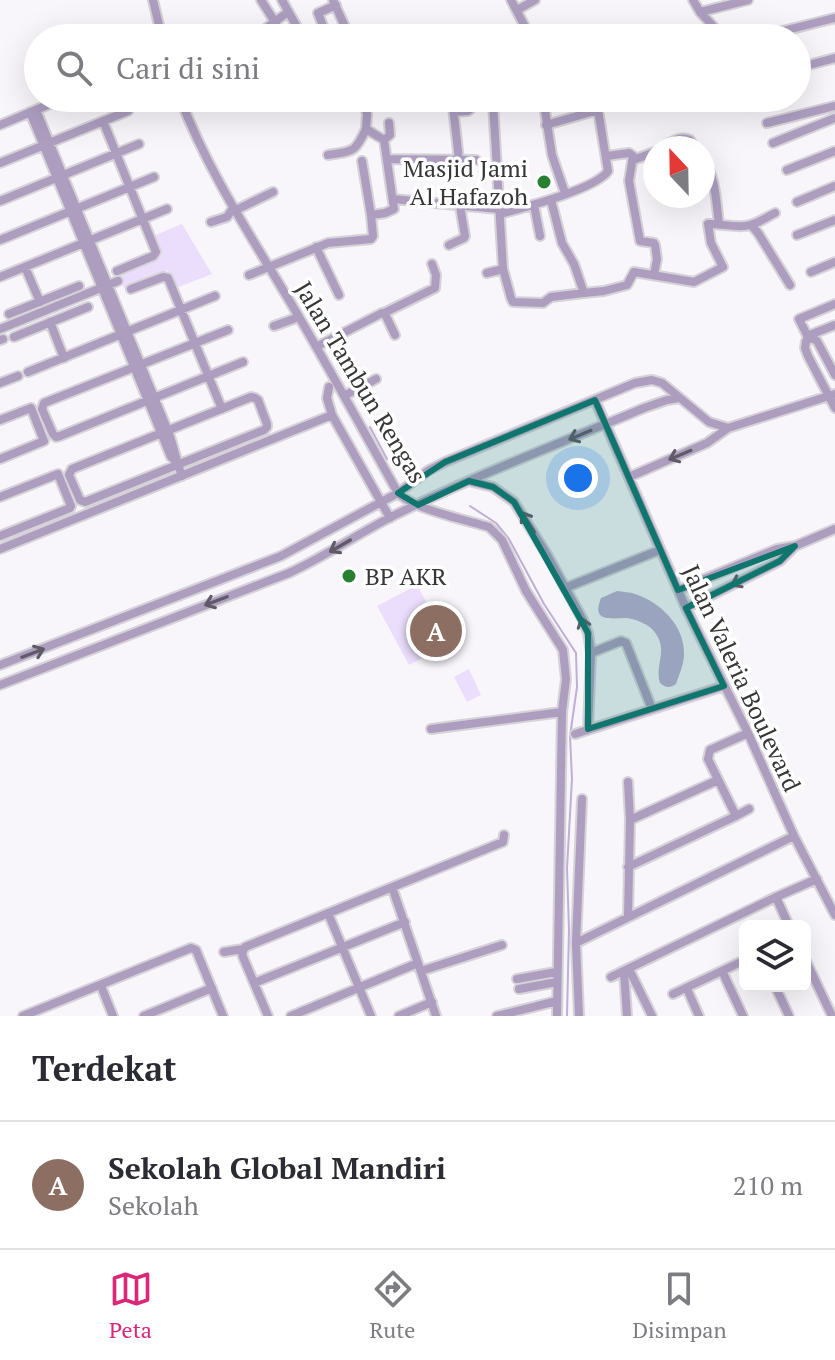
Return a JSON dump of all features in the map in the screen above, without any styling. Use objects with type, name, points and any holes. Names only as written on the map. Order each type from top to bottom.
[{"type":"street","points":[[153,0],[159,24]]},
{"type":"street","points":[[282,0],[295,24]]},
{"type":"street","points":[[511,0],[524,24]]},
{"type":"street","points":[[517,10],[535,0]]},
{"type":"street","points":[[693,0],[711,24]]},
{"type":"street","points":[[700,12],[748,0]]},
{"type":"street","points":[[266,1],[275,22]]},
{"type":"street","points":[[322,24],[318,13],[334,3],[344,24]]},
{"type":"street","points":[[272,24],[288,12]]},
{"type":"street","points":[[811,24],[835,18]]},
{"type":"street","points":[[811,64],[835,58]]},
{"type":"street","points":[[767,123],[835,106]]},
{"type":"street","points":[[0,125],[31,112]]},
{"type":"street","points":[[33,112],[164,432],[171,457],[182,476]]},
{"type":"street","points":[[0,163],[126,112]]},
{"type":"street","name":"Jalan Tambun Rengas","points":[[186,112],[203,153],[318,346],[398,493],[418,505],[489,527],[502,540],[531,599],[563,650],[566,679],[562,712],[557,1016]]},
{"type":"street","points":[[328,155],[352,151],[358,145],[366,129],[366,112]]},
{"type":"street","points":[[455,112],[459,160]]},
{"type":"street","points":[[493,112],[503,269],[513,302],[543,303],[551,297],[604,291],[627,285],[633,273],[694,282],[722,269],[711,243],[708,223],[739,227],[751,225],[775,213]]},
{"type":"street","points":[[545,112],[552,155],[565,193]]},
{"type":"street","points":[[546,125],[591,112]]},
{"type":"street","points":[[371,215],[385,213],[394,204],[460,206],[499,212],[551,200],[603,178],[608,171],[607,156],[598,112]]},
{"type":"street","points":[[773,143],[835,118]]},
{"type":"street","points":[[103,121],[156,254],[117,271]]},
{"type":"street","points":[[384,140],[390,135],[389,123]]},
{"type":"street","points":[[366,129],[384,140],[394,204]]},
{"type":"street","points":[[0,201],[139,144]]},
{"type":"street","points":[[787,170],[835,151]]},
{"type":"street","points":[[607,156],[629,153],[633,156],[629,181],[640,241],[655,244],[657,259],[654,275]]},
{"type":"street","points":[[633,160],[643,156]]},
{"type":"street","points":[[387,159],[476,160]]},
{"type":"street","points":[[249,275],[328,243],[372,239],[362,161]]},
{"type":"street","points":[[0,240],[154,177]]},
{"type":"street","points":[[797,202],[835,186]]},
{"type":"street","points":[[715,189],[719,224]]},
{"type":"street","points":[[211,222],[227,217],[236,209],[273,192]]},
{"type":"street","points":[[551,200],[562,243],[574,264],[584,293]]},
{"type":"street","points":[[534,205],[540,236]]},
{"type":"street","points":[[449,245],[465,236],[460,206]]},
{"type":"street","points":[[0,277],[167,209]]},
{"type":"street","points":[[797,235],[835,220]]},
{"type":"street","points":[[751,225],[790,285]]},
{"type":"street","points":[[316,247],[339,295]]},
{"type":"street","points":[[811,272],[835,262]]},
{"type":"street","points":[[318,346],[435,288],[436,275],[432,264]]},
{"type":"street","points":[[25,267],[40,302]]},
{"type":"street","points":[[487,273],[503,269]]},
{"type":"street","points":[[131,289],[166,276],[222,409]]},
{"type":"street","points":[[0,329],[118,281]]},
{"type":"street","points":[[9,314],[79,286]]},
{"type":"street","points":[[28,372],[215,296]]},
{"type":"street","points":[[808,338],[799,319],[835,304]]},
{"type":"street","points":[[14,337],[88,307]]},
{"type":"street","points":[[384,313],[395,335]]},
{"type":"street","points":[[274,326],[299,317]]},
{"type":"street","points":[[50,322],[64,358]]},
{"type":"street","points":[[835,325],[808,338],[805,343],[832,395],[835,408]]},
{"type":"street","points":[[228,330],[44,403],[42,406],[56,437],[243,362]]},
{"type":"street","points":[[808,338],[820,345],[835,375]]},
{"type":"street","points":[[0,383],[18,376]]},
{"type":"street","points":[[344,396],[376,379]]},
{"type":"street","points":[[0,665],[281,556],[398,493],[445,462],[635,383],[652,380],[662,383],[709,422],[728,428]]},
{"type":"street","name":"Jalan Tambun Rengas","points":[[329,387],[327,398],[332,415],[390,518]]},
{"type":"street","points":[[629,477],[707,443],[728,428],[832,395]]},
{"type":"street","points":[[255,398],[267,427],[82,502],[69,472],[222,409],[255,398]]},
{"type":"street","points":[[0,685],[294,571],[390,518],[469,481],[658,403],[679,398]]},
{"type":"street","points":[[595,400],[660,550]]},
{"type":"street","points":[[0,420],[31,408],[44,441],[0,459]]},
{"type":"street","points":[[0,549],[332,415]]},
{"type":"street","points":[[0,497],[58,474],[71,507],[0,536]]},
{"type":"street","points":[[469,481],[493,487],[514,502],[525,516],[588,633],[591,653],[588,729]]},
{"type":"street","points":[[678,590],[835,529]]},
{"type":"street","points":[[686,608],[780,561],[795,546]]},
{"type":"street","name":"Jalan Valeria Boulevard","points":[[565,588],[660,550],[794,836],[835,915]]},
{"type":"street","points":[[591,653],[621,641],[626,643],[652,709]]},
{"type":"street","points":[[575,734],[724,686]]},
{"type":"street","points":[[431,729],[562,712]]},
{"type":"street","points":[[736,816],[708,759],[710,750],[748,733]]},
{"type":"street","points":[[630,820],[718,780]]},
{"type":"street","points":[[628,782],[628,917]]},
{"type":"street","points":[[579,1016],[576,943],[582,799]]},
{"type":"street","points":[[628,867],[749,809]]},
{"type":"street","points":[[224,952],[243,949],[503,842],[504,835]]},
{"type":"street","points":[[576,943],[794,836]]},
{"type":"street","points":[[611,977],[817,879]]},
{"type":"street","points":[[392,887],[436,1016]]},
{"type":"street","points":[[776,897],[786,920]]},
{"type":"street","points":[[328,913],[371,1016]]},
{"type":"street","points":[[254,983],[405,922]]},
{"type":"street","points":[[291,1016],[359,987],[502,945]]},
{"type":"street","points":[[23,1016],[194,948],[223,1016]]},
{"type":"street","points":[[243,949],[243,957],[268,1016]]},
{"type":"street","points":[[673,994],[739,963]]},
{"type":"street","points":[[626,970],[627,1016]]},
{"type":"street","points":[[626,970],[652,1016]]},
{"type":"street","points":[[722,971],[743,1016]]},
{"type":"street","points":[[811,972],[832,1016]]},
{"type":"street","points":[[517,979],[557,977]]},
{"type":"street","points":[[519,989],[557,977]]},
{"type":"street","points":[[101,986],[113,1016]]},
{"type":"street","points":[[144,1016],[212,988]]},
{"type":"street","points":[[687,989],[699,1016]]},
{"type":"street","points":[[778,992],[789,1016]]},
{"type":"street","points":[[497,1016],[557,1001]]},
{"type":"street","points":[[399,1016],[432,1002]]},
{"type":"highlighted area","points":[[595,400],[678,590],[795,546],[780,561],[686,608],[724,686],[588,729],[588,633],[514,502],[493,487],[469,481],[418,505],[398,493],[445,462]]},
{"type":"shaded area","points":[[182,224],[212,274],[176,288],[168,270],[124,288],[118,274],[162,256],[153,236]]},
{"type":"shaded area","points":[[417,585],[449,643],[409,665],[377,606]]},
{"type":"shaded area","points":[[617,591],[633,593],[653,603],[676,625],[684,654],[676,684],[668,687],[660,683],[660,642],[651,628],[633,619],[604,617],[599,612],[601,598]]},
{"type":"shaded area","points":[[469,669],[481,695],[467,702],[454,677]]},
{"type":"waterway","points":[[370,427],[387,459]]},
{"type":"waterway","points":[[470,506],[496,523],[509,539],[544,604],[576,653],[577,687],[570,736],[572,779],[567,868],[567,1016]]},
{"type":"place","name":"Masjid Jami Al Hafazoh","points":[[544,182]]},
{"type":"place","name":"BP AKR","points":[[349,576]]},
{"type":"place","name":"Sekolah Global Mandiri","points":[[436,631]]}]
